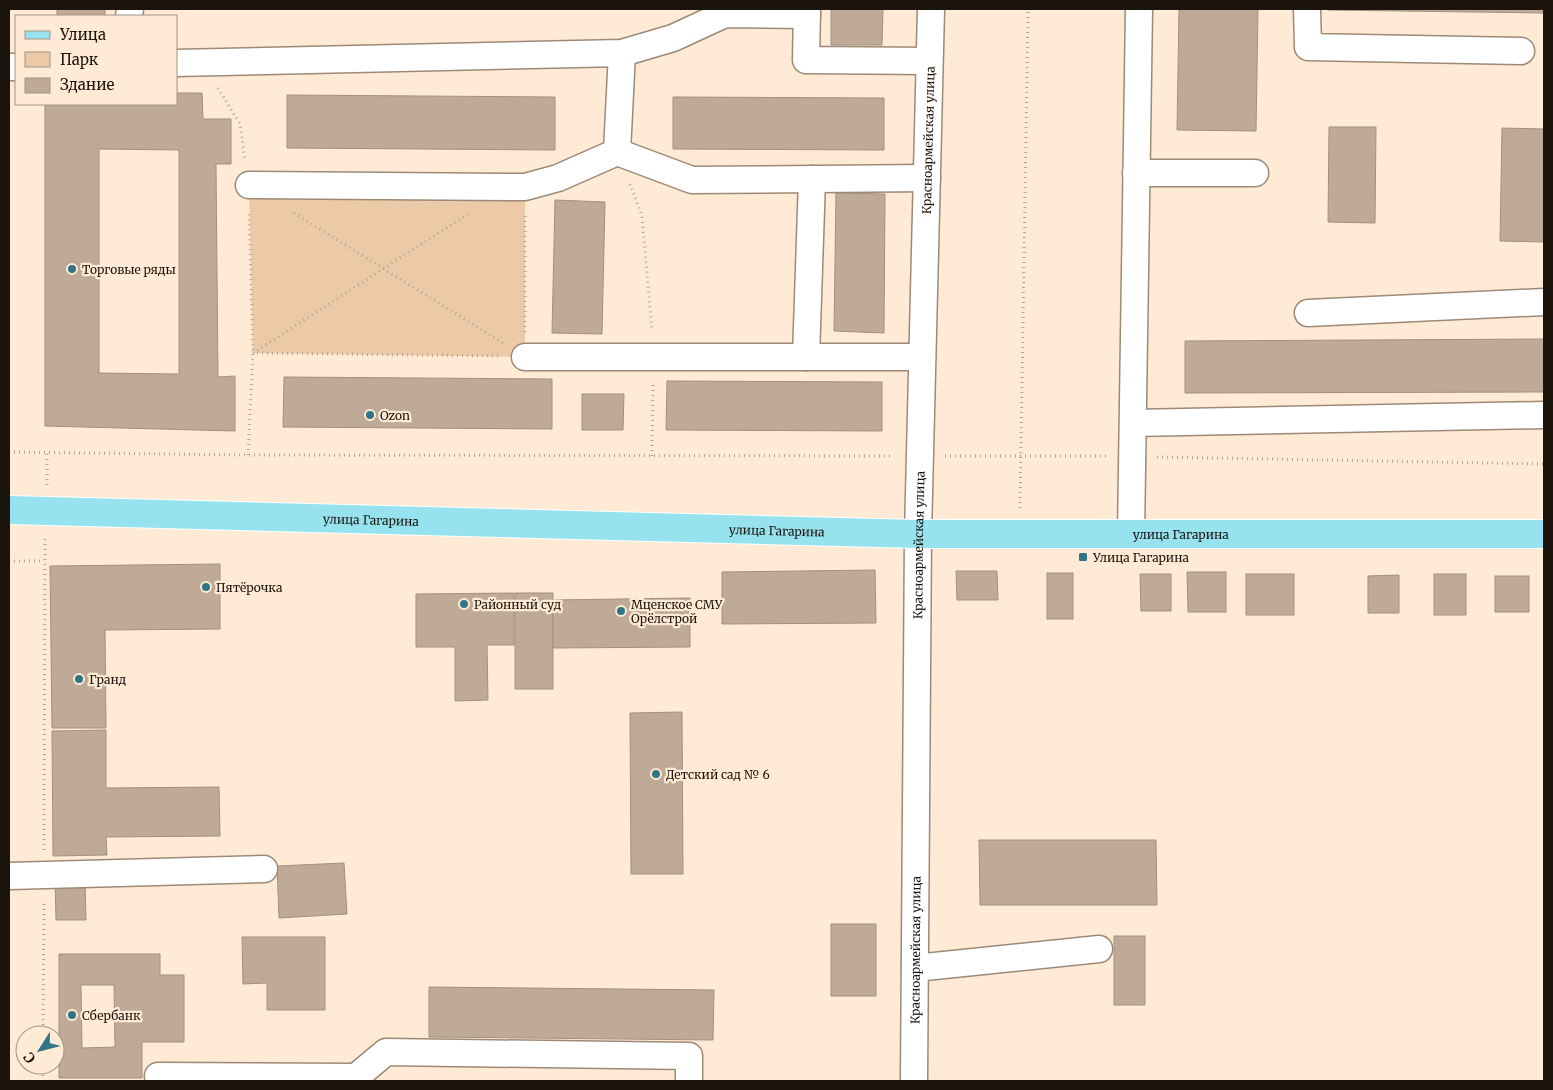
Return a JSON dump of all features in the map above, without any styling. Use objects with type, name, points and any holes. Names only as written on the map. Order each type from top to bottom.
[{"type":"main road","name":"улица Гагарина","points":[[9,510],[918,534],[1544,534]]},
{"type":"street","name":"Красноармейская улица","points":[[914,1081],[918,534],[931,9]]},
{"type":"street","points":[[1131,534],[1139,9]]},
{"type":"street","points":[[1307,9],[1308,47],[1521,51]]},
{"type":"street","points":[[186,63],[622,53],[672,38],[725,14],[807,12],[806,60],[929,61]]},
{"type":"street","points":[[617,152],[622,53]]},
{"type":"street","points":[[248,185],[517,187],[558,178],[617,152],[692,180],[927,178]]},
{"type":"street","points":[[1136,173],[1255,173]]},
{"type":"street","points":[[806,357],[812,179]]},
{"type":"street","points":[[1308,313],[1544,302]]},
{"type":"street","points":[[525,357],[922,357]]},
{"type":"street","points":[[1133,423],[1544,415]]},
{"type":"street","points":[[9,876],[264,869]]},
{"type":"street","points":[[915,968],[1099,949]]},
{"type":"street","points":[[158,1076],[356,1079],[386,1052],[689,1056],[689,1081]]},
{"type":"path","points":[[1019,534],[1028,9]]},
{"type":"path","points":[[186,63],[220,91],[240,124],[248,185],[253,353],[248,455]]},
{"type":"path","points":[[617,152],[642,216],[654,357],[652,456]]},
{"type":"path","points":[[253,353],[517,187],[525,357]]},
{"type":"path","points":[[289,210],[386,268],[525,357]]},
{"type":"path","points":[[253,353],[525,357]]},
{"type":"path","points":[[9,452],[248,455],[652,456],[1020,454],[1544,464]]},
{"type":"path","points":[[43,1025],[44,561],[47,453]]},
{"type":"path","points":[[9,561],[44,561]]},
{"type":"green space","points":[[249,185],[525,187],[525,357],[253,353]]},
{"type":"building","points":[[57,9],[105,9],[105,15],[57,15]]},
{"type":"building","points":[[831,9],[883,9],[882,45],[831,45]]},
{"type":"building","points":[[1179,9],[1258,9],[1256,131],[1177,130]]},
{"type":"building","points":[[1544,9],[1544,13],[1328,10]]},
{"type":"building","name":"Торговые ряды","points":[[178,93],[202,93],[203,119],[231,119],[231,164],[216,164],[218,377],[235,376],[235,431],[45,426],[45,105],[178,105]],"holes":[[[99,149],[179,150],[179,374],[99,373]]]},
{"type":"building","points":[[287,95],[555,97],[555,150],[287,148]]},
{"type":"building","points":[[673,97],[884,98],[884,150],[673,149]]},
{"type":"building","points":[[1329,127],[1376,127],[1375,223],[1328,222]]},
{"type":"building","points":[[1502,128],[1544,129],[1544,242],[1500,241]]},
{"type":"building","points":[[836,193],[885,194],[884,333],[834,331]]},
{"type":"building","points":[[555,200],[605,202],[602,334],[552,333]]},
{"type":"building","points":[[1544,339],[1544,392],[1185,393],[1185,341]]},
{"type":"building","points":[[284,377],[552,379],[552,429],[283,427]]},
{"type":"building","points":[[667,381],[882,382],[882,431],[666,430]]},
{"type":"building","points":[[582,394],[624,394],[623,430],[582,430]]},
{"type":"building","name":"Гранд","points":[[220,564],[220,629],[105,630],[106,728],[52,728],[50,566]]},
{"type":"building","points":[[875,570],[876,623],[722,624],[722,572]]},
{"type":"building","points":[[956,571],[997,571],[998,600],[957,600]]},
{"type":"building","points":[[1187,572],[1226,572],[1226,612],[1188,612]]},
{"type":"building","points":[[1047,573],[1073,573],[1073,619],[1047,619]]},
{"type":"building","points":[[1140,574],[1171,574],[1171,611],[1141,611]]},
{"type":"building","points":[[1246,574],[1294,574],[1294,615],[1246,615]]},
{"type":"building","points":[[1434,574],[1466,574],[1466,615],[1434,615]]},
{"type":"building","points":[[1399,575],[1399,613],[1368,613],[1368,576]]},
{"type":"building","points":[[1495,576],[1529,576],[1529,612],[1495,612]]},
{"type":"building","points":[[514,593],[514,645],[487,645],[488,700],[455,701],[455,647],[416,647],[416,594]]},
{"type":"building","points":[[515,593],[553,593],[553,689],[515,689]]},
{"type":"building","points":[[690,598],[690,647],[553,648],[553,600]]},
{"type":"building","points":[[682,712],[683,874],[631,874],[630,713]]},
{"type":"building","points":[[106,730],[106,788],[219,787],[220,836],[106,837],[107,855],[53,856],[52,731]]},
{"type":"building","points":[[979,840],[1156,840],[1157,905],[980,905]]},
{"type":"building","points":[[344,863],[347,914],[279,918],[277,866]]},
{"type":"building","points":[[55,880],[85,880],[86,920],[56,920]]},
{"type":"building","points":[[831,924],[876,924],[876,996],[831,996]]},
{"type":"building","points":[[1114,936],[1145,936],[1145,1005],[1114,1005]]},
{"type":"building","points":[[242,937],[325,937],[325,1010],[267,1010],[267,983],[243,984]]},
{"type":"building","points":[[59,954],[160,954],[160,975],[184,975],[184,1042],[142,1042],[142,1078],[59,1078],[59,1075],[65,1075],[65,1025],[59,1025]],"holes":[[[81,985],[114,985],[115,1047],[82,1048]]]},
{"type":"building","points":[[429,987],[714,990],[713,1040],[429,1037]]},
{"type":"place","name":"Торговые ряды","points":[[72,269]]},
{"type":"place","name":"Ozon","points":[[370,415]]},
{"type":"place","name":"Улица Гагарина","points":[[1083,557]]},
{"type":"place","name":"Пятёрочка","points":[[206,587]]},
{"type":"place","name":"Районный суд","points":[[464,604]]},
{"type":"place","name":"Мценское СМУ Орёлстрой","points":[[621,611]]},
{"type":"place","name":"Гранд","points":[[79,679]]},
{"type":"place","name":"Детский сад № 6","points":[[656,774]]},
{"type":"place","name":"Сбербанк","points":[[72,1015]]}]
